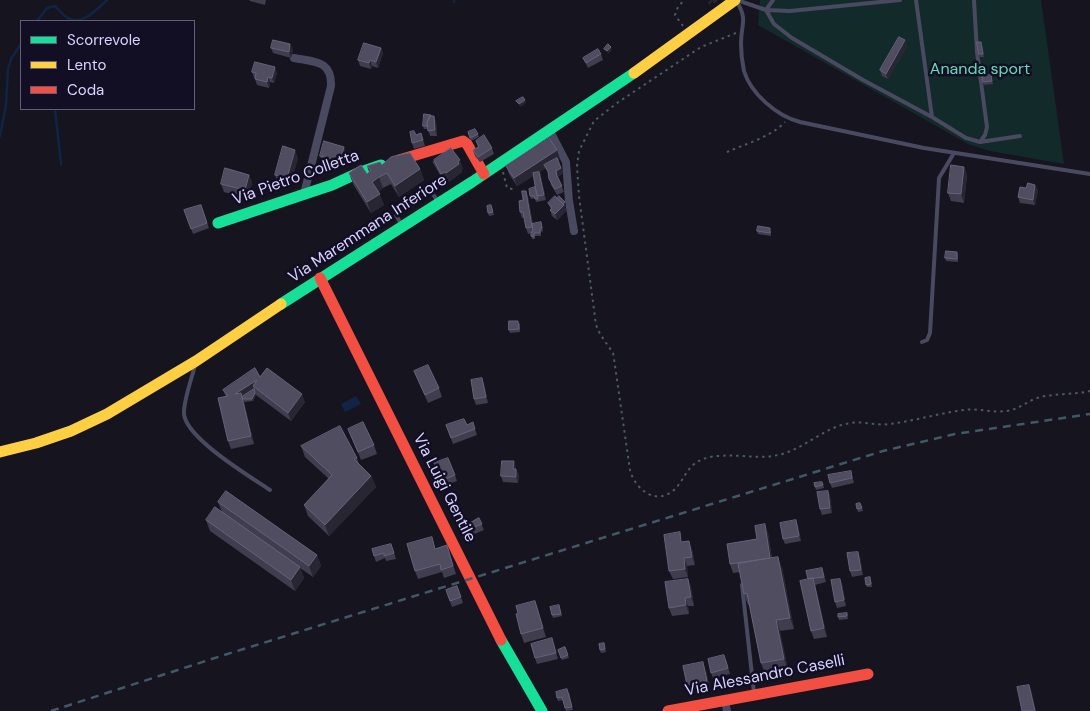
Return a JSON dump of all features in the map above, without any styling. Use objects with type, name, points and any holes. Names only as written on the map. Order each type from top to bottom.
[{"type":"street","name":"Via Maremmana Inferiore","points":[[0,452],[46,440],[85,425],[127,403],[196,361],[320,278],[484,174],[736,0]]},
{"type":"street","points":[[294,58],[320,63],[326,67],[331,76],[331,86],[304,194]]},
{"type":"street","points":[[549,129],[566,162],[569,201],[574,231]]},
{"type":"street","name":"Via Pietro Colletta","points":[[218,223],[332,184],[358,172],[463,141],[467,144],[484,174]]},
{"type":"street","name":"Via Luigi Gentile","points":[[320,278],[329,293],[354,349],[444,524],[499,638],[542,711]]},
{"type":"street","name":"Via Alessandro Caselli","points":[[668,711],[726,706],[754,696],[868,674]]},
{"type":"lane","points":[[736,0],[766,10],[794,11],[900,0]]},
{"type":"lane","points":[[736,0],[742,10],[744,19],[741,31],[743,64],[748,80],[771,107],[788,118],[924,148],[1090,174]]},
{"type":"lane","points":[[766,10],[773,0]]},
{"type":"lane","points":[[916,0],[932,117]]},
{"type":"lane","points":[[974,0],[977,45],[987,127],[985,135],[980,142]]},
{"type":"lane","points":[[766,10],[774,24],[792,38],[966,138],[980,142],[1020,136]]},
{"type":"lane","points":[[922,342],[927,340],[930,333],[939,178],[954,153]]},
{"type":"lane","points":[[196,361],[184,406],[184,416],[188,426],[207,446],[270,490]]},
{"type":"lane","points":[[742,585],[754,696]]},
{"type":"path","points":[[684,0],[678,7],[675,15],[689,34]]},
{"type":"path","points":[[741,31],[701,46],[617,103],[594,121],[579,151],[577,166],[579,196],[596,325],[613,353],[630,470],[632,478],[641,490],[654,496],[662,495],[671,492],[693,465],[704,459],[717,456],[752,458],[782,454],[842,424],[853,422],[887,425],[967,409],[993,412],[1008,411],[1017,409],[1036,399],[1090,391]]},
{"type":"path","points":[[727,152],[758,139],[781,126],[788,118]]},
{"type":"path","points":[[500,163],[507,188],[513,189]]},
{"type":"green space","name":"Ananda sport","points":[[760,0],[1041,0],[1064,164],[990,151],[968,144],[758,25]]},
{"type":"water","points":[[356,396],[361,404],[345,412],[341,404]]},
{"type":"building","points":[[899,37],[905,40],[886,74],[880,70]]},
{"type":"building","points":[[273,40],[290,44],[289,52],[271,48]]},
{"type":"building","points":[[977,42],[981,42],[983,54],[979,54]]},
{"type":"building","points":[[364,43],[381,48],[376,62],[370,60],[369,63],[358,60]]},
{"type":"building","points":[[608,44],[611,47],[607,51],[604,49]]},
{"type":"building","points":[[598,49],[601,54],[586,63],[583,58]]},
{"type":"building","points":[[255,62],[275,67],[272,78],[268,77],[267,82],[255,79],[256,73],[252,72]]},
{"type":"building","points":[[991,75],[992,81],[983,82],[982,76]]},
{"type":"building","points":[[523,97],[525,100],[519,104],[516,101]]},
{"type":"building","points":[[424,114],[431,115],[427,123],[428,126],[423,126]]},
{"type":"building","points":[[430,116],[434,116],[435,130],[428,131],[427,123]]},
{"type":"building","points":[[475,129],[478,134],[470,138],[468,132]]},
{"type":"building","points":[[414,131],[416,135],[421,133],[423,140],[412,143],[410,132]]},
{"type":"building","points":[[484,135],[492,148],[478,157],[473,150],[479,147],[476,141]]},
{"type":"building","points":[[549,138],[557,150],[514,178],[506,166]]},
{"type":"building","points":[[324,141],[344,147],[340,161],[320,156]]},
{"type":"building","points":[[283,146],[295,150],[287,178],[275,175]]},
{"type":"building","points":[[451,148],[460,160],[458,161],[459,164],[446,173],[441,174],[434,160]]},
{"type":"building","points":[[410,153],[420,169],[395,186],[387,173],[379,177],[372,182],[380,194],[367,202],[349,173],[361,165],[367,174],[371,170],[367,166],[380,162],[382,165],[391,157]]},
{"type":"building","points":[[557,158],[561,168],[556,171],[562,186],[555,189],[544,165]]},
{"type":"building","points":[[951,165],[964,167],[961,194],[948,193]]},
{"type":"building","points":[[225,168],[249,175],[245,190],[221,184]]},
{"type":"building","points":[[539,172],[544,195],[537,196],[533,173]]},
{"type":"building","points":[[1028,183],[1035,185],[1033,200],[1018,197],[1020,187],[1026,188]]},
{"type":"building","points":[[535,187],[538,199],[530,196],[529,189]]},
{"type":"building","points":[[522,191],[526,191],[532,227],[526,228],[523,212],[520,212],[519,201],[523,200]]},
{"type":"building","points":[[555,196],[564,205],[555,214],[550,210],[552,208],[548,203]]},
{"type":"building","points":[[559,196],[565,202],[563,204],[557,198]]},
{"type":"building","points":[[201,205],[207,223],[191,229],[184,210]]},
{"type":"building","points":[[491,205],[493,212],[488,213],[487,206]]},
{"type":"building","points":[[541,222],[542,228],[540,233],[534,233],[534,237],[531,236],[531,232],[533,232],[532,224]]},
{"type":"building","points":[[758,226],[770,228],[770,233],[757,231]]},
{"type":"building","points":[[946,251],[957,252],[957,259],[945,258]]},
{"type":"building","points":[[509,321],[518,321],[519,329],[509,330]]},
{"type":"building","points":[[428,365],[439,388],[425,395],[414,371]]},
{"type":"building","points":[[255,368],[260,377],[267,368],[302,394],[288,413],[253,386],[257,380],[235,394],[241,393],[251,436],[228,441],[218,398],[228,396],[223,390]]},
{"type":"building","points":[[482,378],[486,397],[474,399],[471,380]]},
{"type":"building","points":[[254,389],[255,393],[252,399],[243,399],[242,397]]},
{"type":"building","points":[[464,419],[467,425],[473,422],[475,429],[451,438],[446,425]]},
{"type":"building","points":[[363,422],[374,445],[358,452],[348,429]]},
{"type":"building","points":[[340,426],[357,458],[354,459],[371,476],[325,525],[304,505],[332,475],[301,446]]},
{"type":"building","points":[[448,458],[455,475],[441,481],[434,463]]},
{"type":"building","points":[[502,461],[514,461],[513,469],[516,469],[516,477],[501,476]]},
{"type":"building","points":[[851,471],[852,478],[830,483],[828,475]]},
{"type":"building","points":[[822,482],[823,485],[815,487],[814,483]]},
{"type":"building","points":[[226,491],[317,555],[309,566],[218,502]]},
{"type":"building","points":[[828,491],[830,508],[820,509],[817,492]]},
{"type":"building","points":[[860,503],[862,508],[857,509],[856,504]]},
{"type":"building","points":[[215,507],[300,567],[291,580],[206,520]]},
{"type":"building","points":[[479,518],[482,524],[461,533],[457,524],[467,519],[469,523]]},
{"type":"building","points":[[796,520],[799,536],[783,539],[780,523]]},
{"type":"building","points":[[765,524],[770,558],[730,564],[727,544],[757,539],[755,526]]},
{"type":"building","points":[[680,532],[681,542],[689,541],[692,557],[684,558],[685,569],[669,571],[664,535]]},
{"type":"building","points":[[432,537],[435,549],[447,545],[453,566],[441,570],[440,564],[415,571],[407,544]]},
{"type":"building","points":[[391,544],[394,553],[374,556],[372,549]]},
{"type":"building","points":[[858,552],[861,570],[850,571],[847,553]]},
{"type":"building","points":[[778,557],[790,618],[776,620],[784,659],[761,663],[747,593],[744,594],[738,564]]},
{"type":"building","points":[[822,568],[824,577],[808,579],[806,571]]},
{"type":"building","points":[[870,577],[871,584],[866,585],[865,578]]},
{"type":"building","points":[[813,578],[824,628],[811,631],[800,581]]},
{"type":"building","points":[[688,579],[691,597],[685,598],[686,605],[669,608],[665,582]]},
{"type":"building","points":[[840,579],[844,600],[835,602],[831,580]]},
{"type":"building","points":[[457,586],[461,597],[450,601],[446,590]]},
{"type":"building","points":[[535,601],[543,628],[521,634],[516,606]]},
{"type":"building","points":[[559,605],[561,614],[552,615],[550,607]]},
{"type":"building","points":[[847,613],[847,616],[838,617],[838,614]]},
{"type":"building","points":[[552,638],[556,653],[535,658],[531,644]]},
{"type":"building","points":[[604,643],[605,649],[600,650],[599,644]]},
{"type":"building","points":[[565,647],[568,655],[561,658],[558,650]]},
{"type":"building","points":[[724,655],[728,668],[711,673],[708,659]]},
{"type":"building","points":[[703,662],[707,681],[687,685],[683,666]]},
{"type":"building","points":[[1029,685],[1035,711],[1022,711],[1017,687]]},
{"type":"building","points":[[567,689],[572,707],[565,708],[562,697],[557,698],[556,692]]},
{"type":"waterway","points":[[80,20],[90,15],[107,0]]},
{"type":"waterway","points":[[38,20],[47,8],[55,6],[68,18],[75,20]]},
{"type":"waterway","points":[[75,20],[80,20]]},
{"type":"waterway","points":[[0,136],[6,105],[8,69],[11,59],[20,46]]},
{"type":"waterway","points":[[55,110],[61,164]]},
{"type":"railway","points":[[51,711],[221,656],[883,451],[955,434],[1090,414]]},
{"type":"traffic: fast","points":[[281,304],[472,182],[634,73]]},
{"type":"traffic: fast","points":[[218,223],[332,185],[381,165]]},
{"type":"traffic: fast","points":[[501,640],[542,711]]},
{"type":"traffic: slow","points":[[634,73],[735,0]]},
{"type":"traffic: slow","points":[[0,452],[36,443],[71,431],[107,414],[196,361],[281,304]]},
{"type":"traffic: jam","points":[[399,160],[463,141],[467,144],[484,174]]},
{"type":"traffic: jam","points":[[320,278],[501,640]]},
{"type":"traffic: jam","points":[[668,711],[868,674]]}]
